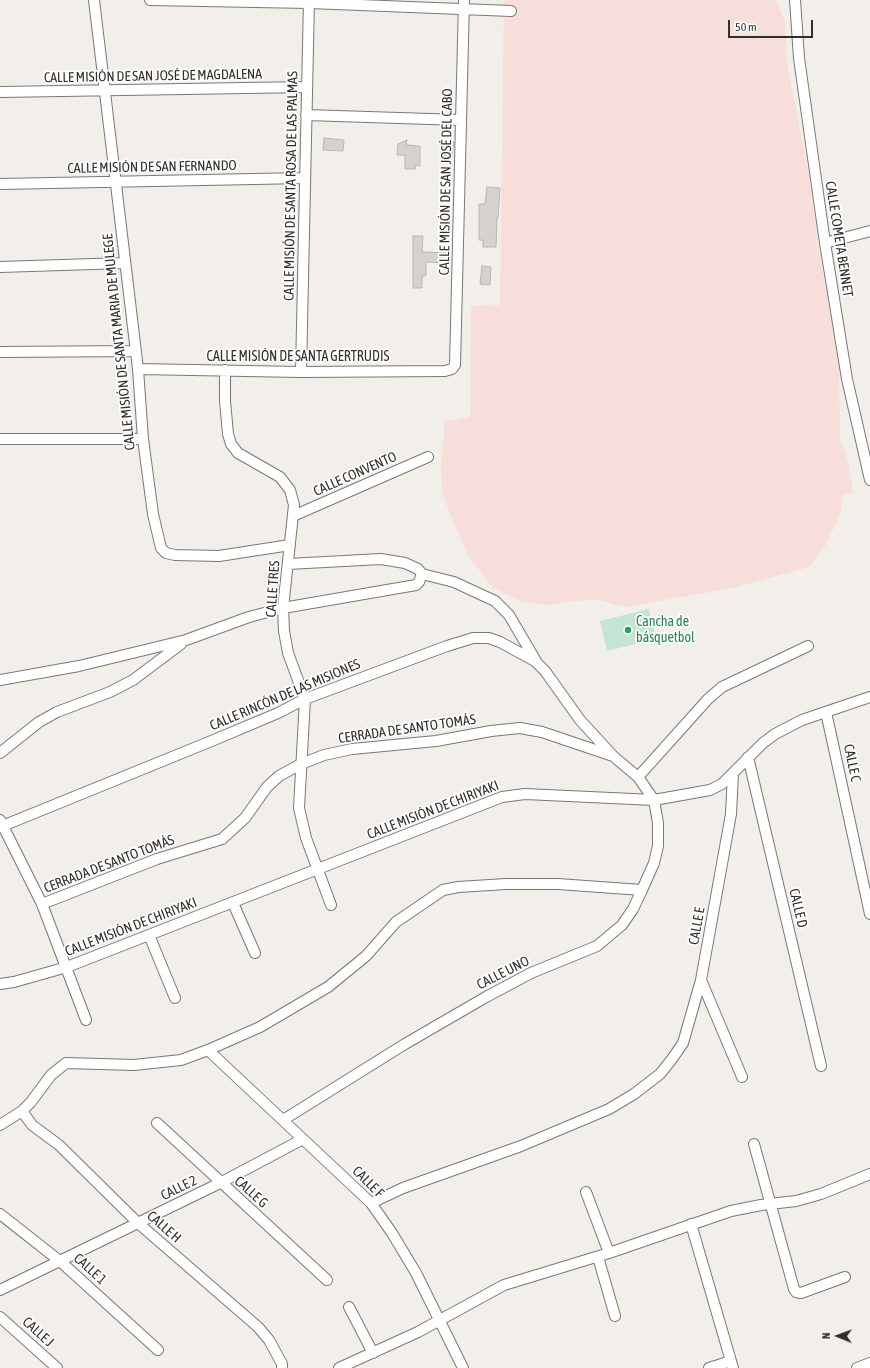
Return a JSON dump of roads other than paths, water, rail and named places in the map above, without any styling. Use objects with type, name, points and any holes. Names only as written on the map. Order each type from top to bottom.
[{"type":"street","name":"CALLE MISIÓN DE SANTA MARIA DE MULEGE","points":[[94,0],[136,351],[143,439],[153,514],[161,548],[166,553],[175,555],[219,556],[290,545]]},
{"type":"street","points":[[150,0],[464,4],[511,11]]},
{"type":"street","name":"CALLE COMETA BENNET","points":[[794,0],[800,58],[825,243],[847,378],[868,465],[870,480]]},
{"type":"street","name":"CALLE MISIÓN DE SANTA ROSA DE LAS PALMAS","points":[[301,372],[309,1]]},
{"type":"street","name":"CALLE MISIÓN DE SAN JOSÉ DEL CABO","points":[[455,365],[464,4]]},
{"type":"street","name":"CALLE MISIÓN DE SAN JOSÉ DE MAGDALENA","points":[[0,92],[307,87]]},
{"type":"street","points":[[306,115],[461,120]]},
{"type":"street","name":"CALLE MISIÓN DE SAN FERNANDO","points":[[0,184],[305,178]]},
{"type":"street","points":[[825,243],[870,231]]},
{"type":"street","points":[[0,267],[125,263]]},
{"type":"street","points":[[0,352],[136,351]]},
{"type":"street","name":"CALLE MISIÓN DE SANTA GERTRUDIS","points":[[138,369],[301,372],[445,371],[452,369],[455,365]]},
{"type":"street","name":"CALLE TRES","points":[[225,370],[225,401],[228,434],[231,444],[238,453],[280,478],[290,490],[294,505],[283,608],[288,653],[305,699],[299,808],[301,822],[331,905]]},
{"type":"street","points":[[0,439],[143,439]]},
{"type":"street","name":"CALLE CONVENTO","points":[[293,516],[428,457]]},
{"type":"street","points":[[288,564],[381,559],[412,565],[422,574],[454,582],[495,601],[509,615],[538,664]]},
{"type":"street","points":[[0,680],[79,666],[186,640],[249,617],[283,608],[416,585],[422,574]]},
{"type":"street","name":"CALLE RINCÓN DE LAS MISIONES","points":[[1,824],[193,749],[278,713],[305,699],[473,638],[489,638],[500,642],[517,650],[538,664],[570,704],[580,720],[613,756]]},
{"type":"street","points":[[0,753],[38,722],[57,712],[110,692],[133,680],[186,640]]},
{"type":"street","points":[[638,778],[708,699],[722,687],[808,646]]},
{"type":"street","name":"CALLE MISIÓN DE CHIRIYAKI","points":[[0,984],[14,982],[67,966],[319,870],[488,801],[512,795],[654,800],[710,790],[722,784],[763,743],[780,732],[802,720],[870,697]]},
{"type":"street","name":"CALLE C","points":[[826,712],[870,914]]},
{"type":"street","name":"CERRADA DE SANTO TOMÁS","points":[[42,904],[157,859],[222,839],[245,818],[267,787],[279,776],[301,764],[352,749],[436,741],[491,731],[520,728],[542,732],[613,756],[638,778],[654,800]]},
{"type":"street","name":"CALLE D","points":[[748,757],[822,1066]]},
{"type":"street","name":"CALLE E","points":[[371,1203],[403,1188],[521,1146],[609,1109],[634,1094],[660,1074],[672,1060],[683,1043],[701,980],[731,814],[733,773]]},
{"type":"street","name":"CALLE UNO","points":[[283,1120],[405,1044],[486,997],[531,973],[597,946],[622,925],[633,909],[654,863],[658,846],[658,823],[654,800]]},
{"type":"street","points":[[1,824],[42,904],[67,966],[86,1020]]},
{"type":"street","points":[[0,1125],[31,1102],[51,1074],[66,1063],[134,1064],[181,1060],[260,1027],[328,987],[366,956],[396,922],[443,890],[458,887],[506,884],[558,884],[642,890]]},
{"type":"street","points":[[233,903],[255,954]]},
{"type":"street","points":[[149,935],[175,998]]},
{"type":"street","points":[[701,980],[742,1076]]},
{"type":"street","name":"CALLE F","points":[[208,1050],[371,1203],[392,1233],[416,1273],[464,1368]]},
{"type":"street","name":"CALLE H","points":[[22,1110],[32,1125],[59,1145],[138,1224],[258,1327],[269,1340],[282,1364],[282,1368]]},
{"type":"street","name":"CALLE G","points":[[157,1124],[327,1280]]},
{"type":"street","name":"CALLE 2","points":[[0,1290],[138,1224],[303,1139]]},
{"type":"street","points":[[754,1144],[796,1292],[801,1293],[845,1277]]},
{"type":"street","points":[[339,1368],[418,1332],[504,1286],[609,1253],[731,1211],[796,1201],[816,1196],[870,1174]]},
{"type":"street","points":[[586,1192],[609,1253]]},
{"type":"street","name":"CALLE 1","points":[[0,1214],[61,1262],[158,1350]]},
{"type":"street","points":[[691,1224],[732,1364],[710,1368]]},
{"type":"street","points":[[598,1256],[615,1316]]},
{"type":"street","points":[[349,1307],[373,1352]]},
{"type":"street","name":"CALLE J","points":[[0,1317],[57,1368]]},
{"type":"street","points":[[857,1368],[870,1363]]},
{"type":"place","name":"Cancha de básquetbol","points":[[628,630]]}]
